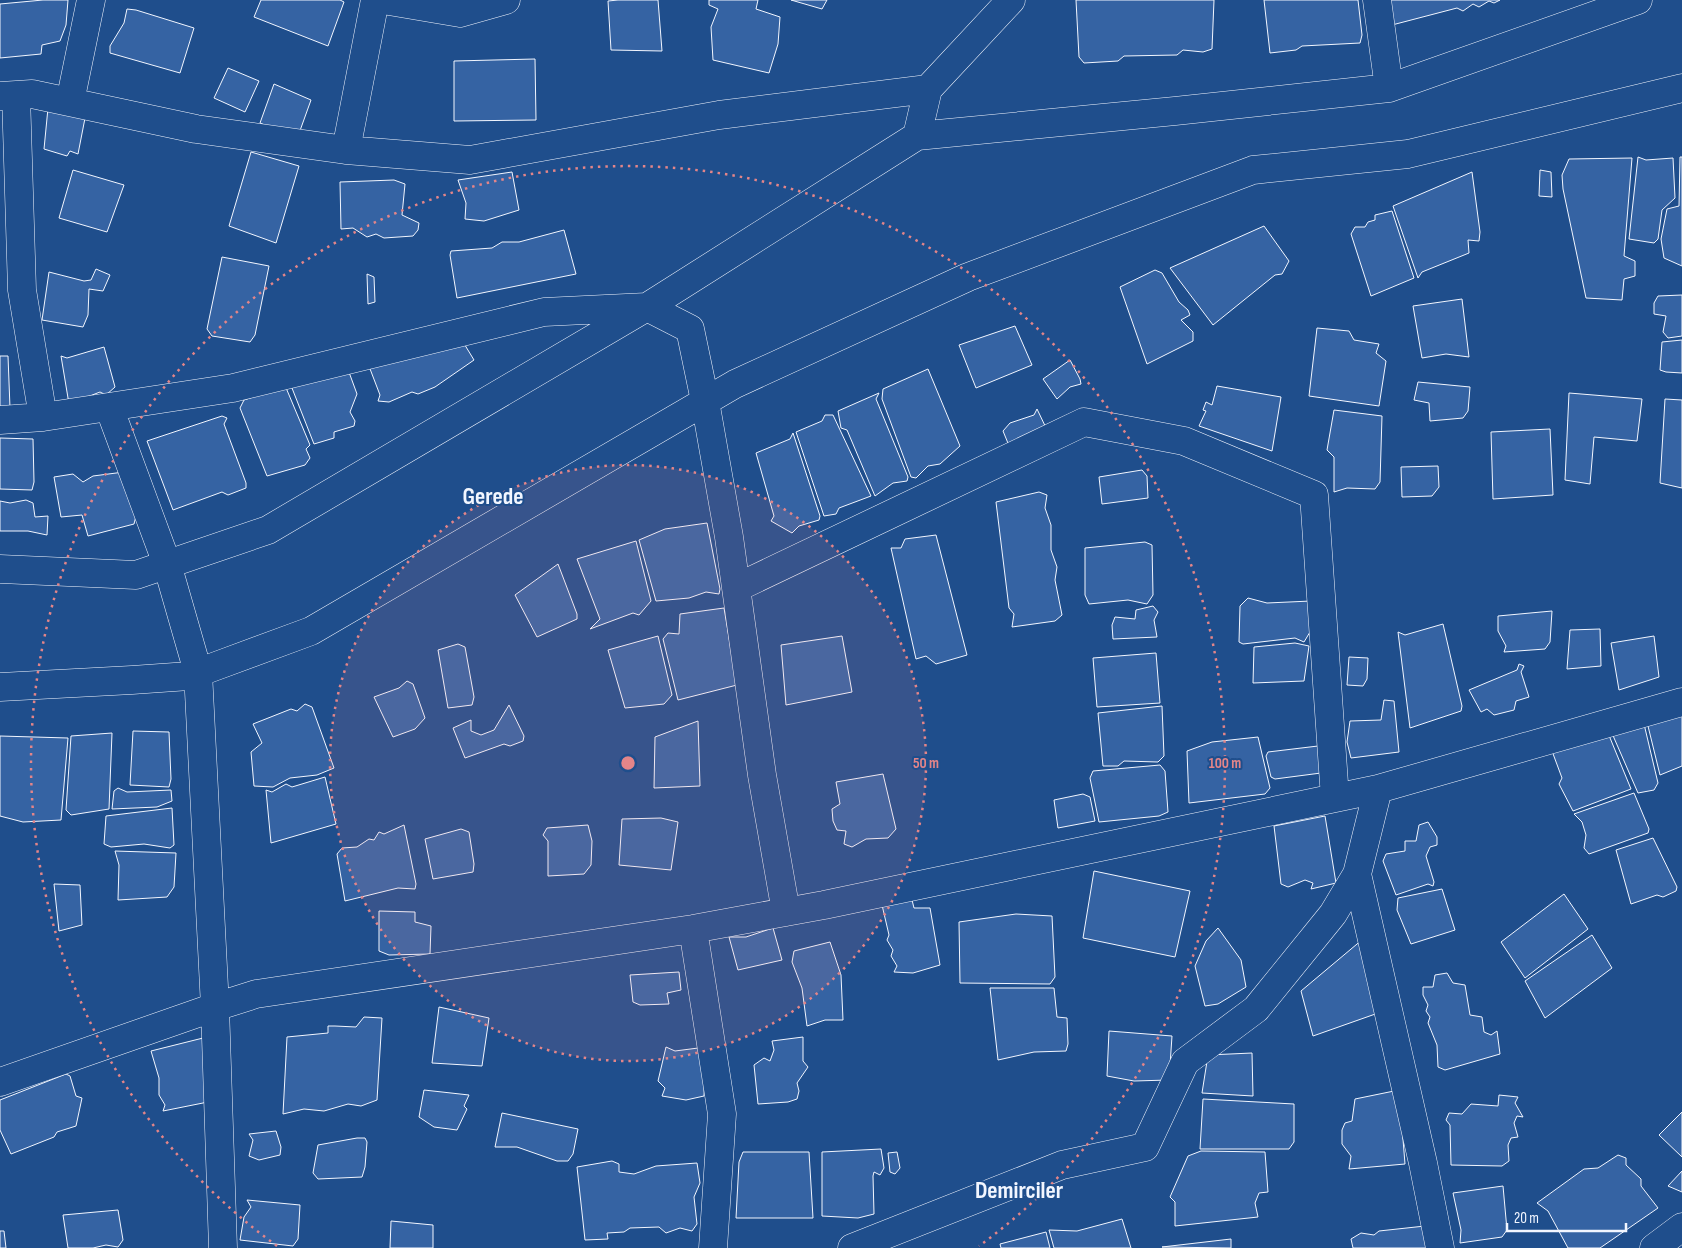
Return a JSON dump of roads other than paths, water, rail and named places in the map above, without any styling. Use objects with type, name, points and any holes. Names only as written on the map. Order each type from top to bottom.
[{"type":"street","points":[[70,102],[91,0]]},
{"type":"street","points":[[346,150],[375,0]]},
{"type":"street","points":[[383,0],[460,14],[506,0]]},
{"type":"street","points":[[917,136],[928,89],[1011,0]]},
{"type":"street","points":[[1376,0],[1388,88]]},
{"type":"street","points":[[0,569],[136,575],[268,530],[648,307],[917,136],[1388,88],[1638,0]]},
{"type":"street","points":[[0,687],[189,676],[312,631],[735,384],[968,277],[1253,170],[1408,154],[1682,88]]},
{"type":"street","points":[[43,417],[22,290],[8,95],[32,94],[196,129],[346,150],[470,160],[719,115],[928,89]]},
{"type":"street","points":[[0,420],[43,417],[233,388],[544,312],[648,307],[690,329],[729,537],[762,775],[786,912]]},
{"type":"street","points":[[109,407],[167,564],[198,672],[215,1006],[223,1248]]},
{"type":"street","points":[[736,588],[1084,422],[1184,441],[1314,496],[1335,798]]},
{"type":"street","points":[[0,1082],[215,1006],[256,994],[693,929],[786,912],[1378,789],[1682,702]]},
{"type":"street","points":[[852,1248],[1062,1165],[1145,1147],[1185,1062],[1256,1009],[1333,914],[1357,874],[1378,789]]},
{"type":"street","points":[[1357,874],[1440,1248]]},
{"type":"street","points":[[693,929],[722,1114],[713,1248]]},
{"type":"street","points":[[1654,1248],[1682,1227]]},
{"type":"district","name":"Gerede","points":[[493,496]]},
{"type":"district","name":"Demirciler","points":[[1019,1190]]}]
